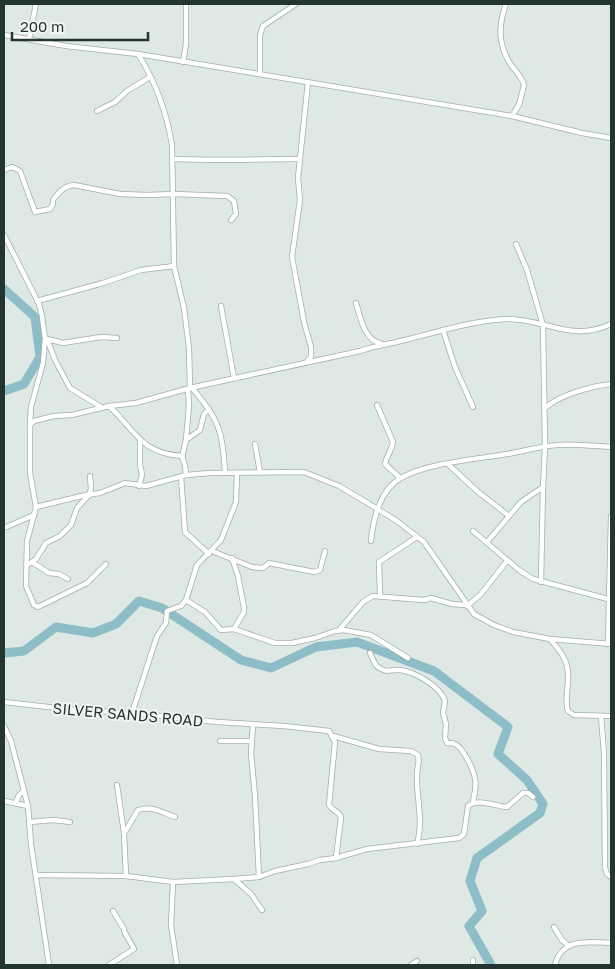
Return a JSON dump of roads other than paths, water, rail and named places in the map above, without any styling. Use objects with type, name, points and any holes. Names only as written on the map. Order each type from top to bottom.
[{"type":"street","points":[[29,39],[36,4]]},
{"type":"street","points":[[184,62],[186,4]]},
{"type":"street","points":[[506,4],[500,21],[501,44],[506,57],[524,85],[519,105],[512,116]]},
{"type":"street","points":[[260,74],[261,30],[267,23],[293,5]]},
{"type":"street","points":[[4,34],[66,46],[138,54],[512,116],[611,138]]},
{"type":"street","points":[[138,54],[150,77],[170,128],[174,159],[172,222],[174,266],[184,308],[189,348],[189,405],[186,440],[182,456],[185,465],[183,476],[186,532],[211,552],[259,569],[269,563],[316,572],[322,566],[325,550]]},
{"type":"street","points":[[97,111],[115,102],[127,91],[150,77]]},
{"type":"street","points":[[306,362],[310,360],[312,355],[292,257],[300,200],[298,178],[308,82]]},
{"type":"street","points":[[174,159],[208,161],[300,159]]},
{"type":"street","points":[[4,170],[12,167],[20,171],[35,212],[50,209],[53,200],[59,192],[74,185],[120,194],[230,197],[234,201],[236,214],[230,220]]},
{"type":"street","points":[[4,235],[37,301],[46,339],[70,388],[102,408]]},
{"type":"street","points":[[516,244],[527,270],[542,325],[545,446],[541,582]]},
{"type":"street","points":[[37,301],[103,283],[141,270],[174,266]]},
{"type":"street","points":[[356,303],[365,330],[371,340],[382,344]]},
{"type":"street","points":[[221,306],[234,378]]},
{"type":"street","points":[[30,426],[34,421],[54,416],[72,415],[109,406],[136,403],[190,388],[484,322],[528,320],[574,332],[602,329],[611,324]]},
{"type":"street","points":[[443,330],[455,366],[473,407]]},
{"type":"street","points":[[46,339],[63,343],[101,337],[117,338]]},
{"type":"street","points":[[46,339],[30,426],[30,473],[36,507],[27,541],[26,586],[34,605],[38,608],[86,583],[106,564]]},
{"type":"street","points":[[545,408],[575,393],[611,384]]},
{"type":"street","points":[[190,388],[210,409],[220,428],[225,474]]},
{"type":"street","points":[[109,406],[146,446],[158,452],[182,456]]},
{"type":"street","points":[[377,406],[393,442],[385,464],[400,478]]},
{"type":"street","points":[[186,440],[200,430],[204,414],[210,409]]},
{"type":"street","points":[[139,486],[142,475],[140,441]]},
{"type":"street","points":[[255,444],[260,472]]},
{"type":"street","points":[[371,541],[376,508],[400,478],[448,464],[545,446],[611,447]]},
{"type":"street","points":[[448,464],[477,491],[509,516]]},
{"type":"street","points":[[36,507],[100,493],[120,484],[151,485],[183,476],[294,471],[310,474],[339,486],[376,508],[397,521],[428,546],[474,614],[494,625],[513,632],[550,639],[609,644],[608,600],[611,516]]},
{"type":"street","points":[[132,713],[157,636],[166,623],[167,611],[181,606],[186,600],[197,565],[221,540],[232,516],[236,502],[237,473]]},
{"type":"street","points":[[27,565],[32,562],[44,545],[60,536],[71,526],[77,508],[89,495],[91,486],[90,476]]},
{"type":"street","points":[[487,542],[526,498],[543,487]]},
{"type":"street","points":[[4,528],[34,515]]},
{"type":"street","points":[[473,531],[519,570],[541,582],[608,600]]},
{"type":"street","points":[[380,596],[379,562],[417,537]]},
{"type":"street","points":[[232,558],[238,576],[244,608],[242,616],[234,629]]},
{"type":"street","points":[[339,630],[367,599],[373,596],[424,600],[431,598],[467,606],[481,594],[507,561]]},
{"type":"street","points":[[32,562],[49,573],[59,574],[68,579]]},
{"type":"street","points":[[186,600],[206,612],[221,630],[234,629],[275,643],[292,643],[339,630],[370,635],[408,658]]},
{"type":"street","points":[[550,639],[563,653],[567,667],[566,703],[568,712],[574,715],[611,716]]},
{"type":"street","points":[[36,875],[126,876],[173,882],[259,877],[282,869],[336,858],[367,849],[459,838],[462,836],[468,806],[472,802],[475,792],[475,776],[459,748],[447,742],[445,738],[446,724],[442,708],[444,701],[440,690],[433,684],[401,670],[385,671],[375,663],[370,653]]},
{"type":"street","name":"SILVER SANDS ROAD","points":[[4,702],[75,710],[132,713],[326,730],[332,734],[379,748],[411,751],[418,755],[420,761],[417,776],[421,824],[417,844]]},
{"type":"street","points":[[601,716],[604,753],[605,868],[607,874],[611,877]]},
{"type":"street","points":[[253,725],[251,753],[258,834],[259,877]]},
{"type":"street","points":[[4,726],[11,741],[28,806],[49,965]]},
{"type":"street","points":[[332,734],[335,742],[329,804],[330,807],[338,812],[340,817],[336,858]]},
{"type":"street","points":[[220,741],[251,741]]},
{"type":"street","points":[[604,753],[611,753]]},
{"type":"street","points":[[117,785],[124,833],[126,876]]},
{"type":"street","points":[[16,802],[19,795],[24,791]]},
{"type":"street","points":[[472,802],[507,807],[523,793],[528,793],[533,797]]},
{"type":"street","points":[[4,801],[28,806]]},
{"type":"street","points":[[124,833],[138,810],[141,809],[152,808],[175,817]]},
{"type":"street","points":[[605,813],[611,813]]},
{"type":"street","points":[[29,822],[54,820],[70,822]]},
{"type":"street","points":[[234,879],[251,894],[262,910]]},
{"type":"street","points":[[173,882],[171,925],[177,965]]},
{"type":"street","points":[[109,965],[134,949],[113,911]]},
{"type":"street","points":[[554,927],[562,940],[569,946]]},
{"type":"street","points":[[555,965],[557,959],[569,946],[580,942],[611,943]]},
{"type":"street","points":[[411,965],[417,961]]},
{"type":"waterway","points":[[4,289],[35,317],[40,357],[24,384],[4,391]]},
{"type":"waterway","points":[[4,653],[24,651],[56,627],[93,633],[116,624],[139,601],[162,608],[241,660],[271,668],[316,647],[357,642],[434,671],[508,727],[498,754],[527,780],[543,804],[540,813],[477,858],[470,881],[482,911],[469,926],[491,965]]}]
